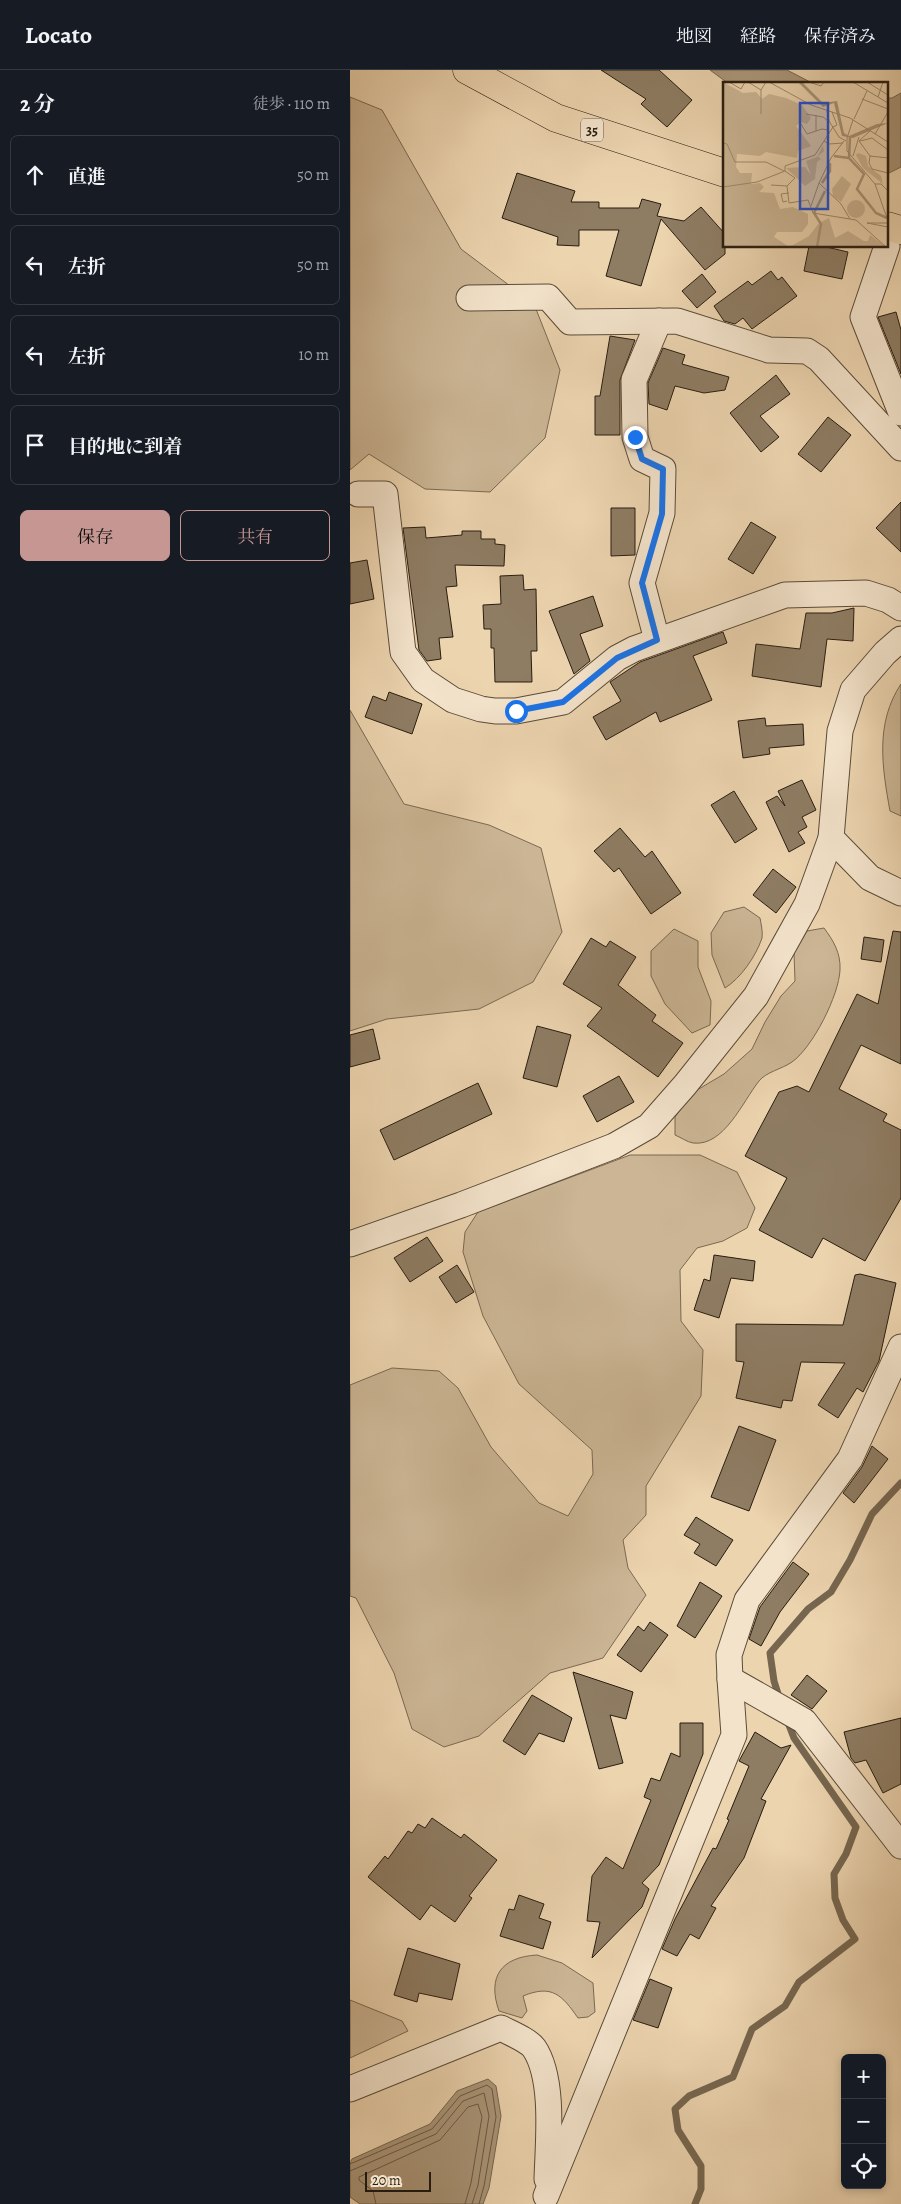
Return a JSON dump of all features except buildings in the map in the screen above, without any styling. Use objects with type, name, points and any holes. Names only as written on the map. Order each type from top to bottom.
[{"type":"highway","name":"35","points":[[468,70],[556,118],[723,172]]},
{"type":"street","points":[[887,248],[863,317],[901,413]]},
{"type":"street","points":[[469,298],[548,298],[570,322],[677,321],[769,350],[807,351],[820,359],[901,448]]},
{"type":"street","points":[[657,640],[642,583],[662,514],[663,469],[642,459],[635,437],[634,380],[659,321]]},
{"type":"street","points":[[358,494],[385,494],[403,652],[423,680],[453,700],[481,709],[516,711],[563,702],[617,658],[657,640],[785,595],[866,593],[888,600],[901,608]]},
{"type":"street","points":[[350,1244],[614,1146],[649,1126],[685,1085],[756,996],[807,904],[831,838],[840,731],[853,690],[901,639]]},
{"type":"street","points":[[831,838],[870,878],[901,892]]},
{"type":"street","points":[[547,2200],[734,1735],[729,1655],[747,1600],[850,1459],[901,1347]]},
{"type":"street","points":[[730,1679],[804,1721],[901,1846]]},
{"type":"street","points":[[350,2089],[501,2028],[533,2047],[546,2080],[548,2128],[547,2200]]},
{"type":"shaded area","points":[[350,97],[382,110],[461,249],[534,304],[560,370],[545,438],[490,492],[425,489],[369,454],[350,470]]},
{"type":"shaded area","points":[[901,684],[901,816],[890,811],[883,762],[883,746],[887,714]]},
{"type":"shaded area","points":[[350,710],[404,804],[489,825],[541,848],[562,932],[533,982],[479,1009],[387,1019],[350,1031]]},
{"type":"shaded area","points":[[744,907],[760,918],[762,938],[747,966],[725,988],[712,955],[711,933],[724,912]]},
{"type":"shaded area","points":[[824,928],[836,947],[840,964],[839,981],[830,1006],[808,1045],[792,1062],[762,1078],[732,1121],[714,1138],[704,1142],[693,1143],[675,1135],[675,1117],[692,1093],[724,1074],[752,1049],[765,1022],[781,996],[795,981],[794,953],[807,931]]},
{"type":"shaded area","points":[[674,929],[698,941],[698,967],[711,1001],[710,1025],[692,1033],[665,1004],[651,976],[651,951]]},
{"type":"shaded area","points":[[630,1155],[700,1155],[737,1172],[755,1208],[747,1228],[723,1241],[697,1248],[680,1270],[681,1321],[703,1350],[701,1396],[646,1486],[646,1515],[623,1540],[628,1568],[646,1595],[603,1658],[550,1673],[479,1736],[444,1747],[412,1729],[394,1673],[356,1598],[350,1596],[350,1385],[392,1368],[439,1371],[458,1388],[491,1447],[539,1503],[568,1516],[593,1474],[592,1450],[519,1384],[483,1316],[463,1252],[465,1232],[478,1212]]},
{"type":"shaded area","points":[[537,1955],[562,1963],[593,1983],[595,2012],[588,2017],[578,2018],[561,1998],[555,1994],[542,1991],[523,1996],[527,2011],[522,2018],[499,2011],[495,1988],[496,1979],[500,1971],[514,1960]]},
{"type":"shaded area","points":[[350,2000],[402,2021],[408,2031],[350,2058]]},
{"type":"water","points":[[710,70],[787,70],[810,82],[726,82]]},
{"type":"water","points":[[901,93],[901,167],[888,174],[888,98]]},
{"type":"water","points":[[488,2079],[496,2086],[501,2116],[489,2188],[483,2204],[360,2204],[350,2197],[350,2163],[352,2159],[430,2124],[457,2091]]},
{"type":"waterway","points":[[780,1700],[774,1681],[770,1653],[808,1609],[831,1592],[850,1560],[872,1514],[901,1483]]},
{"type":"waterway","points":[[695,2204],[701,2189],[701,2166],[678,2130],[675,2109],[689,2096],[733,2077],[752,2029],[785,2006],[799,1982],[855,1939],[843,1920],[835,1898],[834,1874],[846,1854],[856,1827],[794,1738],[787,1720]]},
{"type":"route","points":[[516,711],[563,702],[617,658],[657,640],[644,597],[642,583],[645,567],[662,514],[663,469],[642,459],[635,437]]}]
